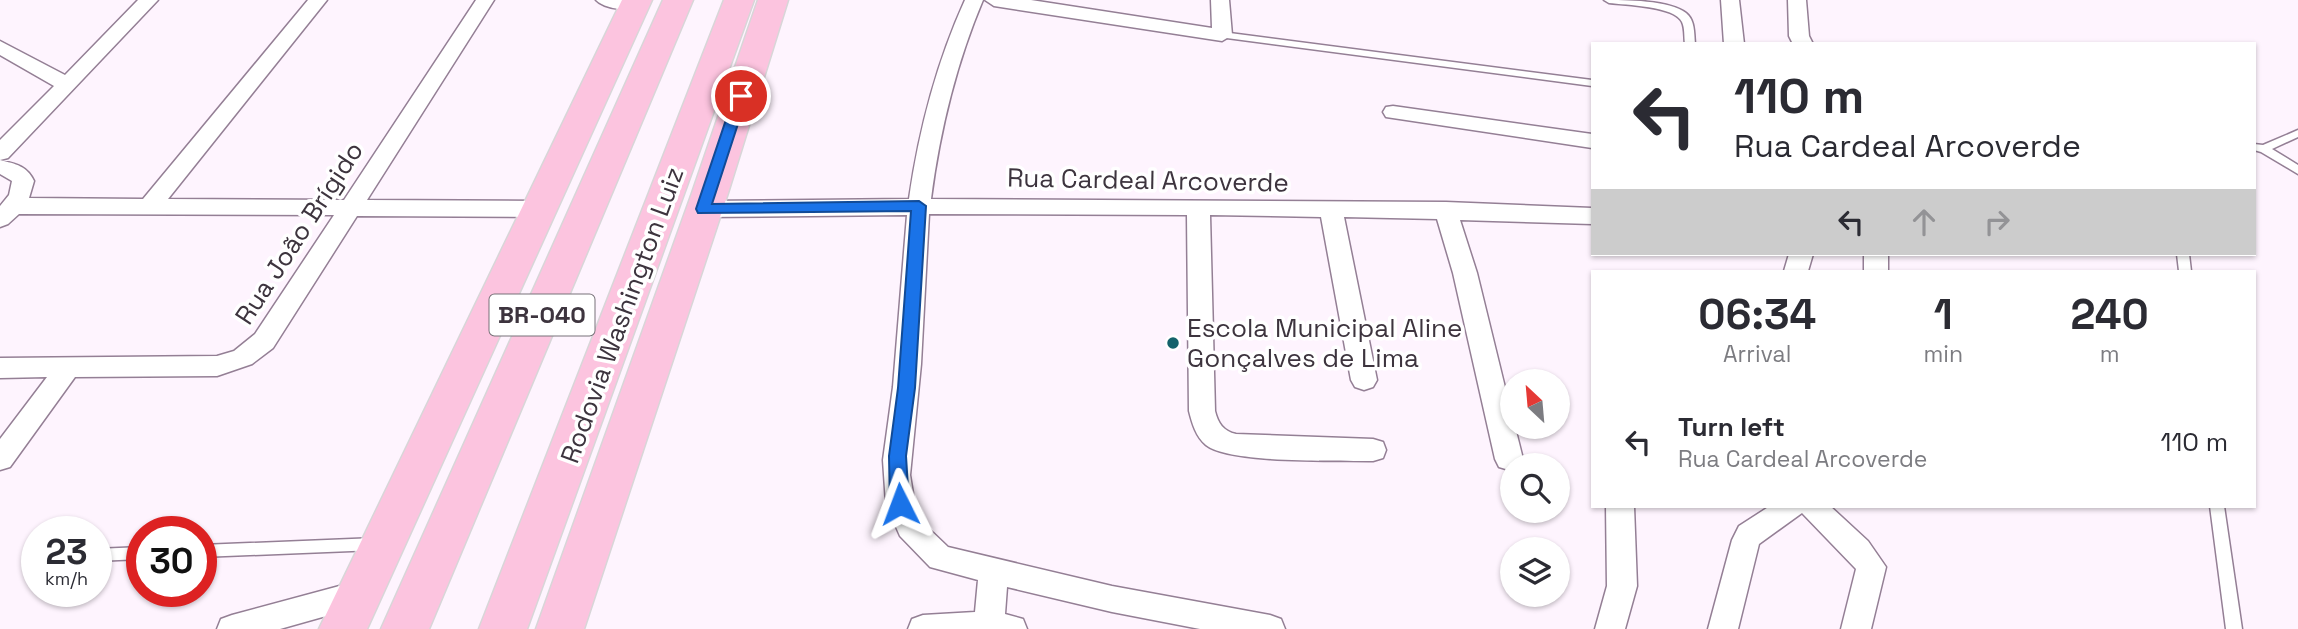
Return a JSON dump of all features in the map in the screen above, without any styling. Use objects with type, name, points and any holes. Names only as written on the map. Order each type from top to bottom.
[{"type":"highway","name":"BR-040","points":[[405,629],[678,0]]},
{"type":"highway","name":"Rodovia Washington Luiz","points":[[503,629],[669,191],[738,0]]},
{"type":"highway","points":[[560,629],[773,0]]},
{"type":"highway","points":[[342,629],[385,543],[539,209],[626,1]]},
{"type":"highway","points":[[669,191],[756,47]]},
{"type":"street","points":[[0,153],[149,0]]},
{"type":"street","points":[[149,207],[318,0]]},
{"type":"street","name":"Rua João Brígido","points":[[0,368],[217,366],[253,353],[264,341],[485,0]]},
{"type":"street","points":[[974,0],[946,68],[919,206],[906,388],[898,456],[900,504],[909,527],[924,545],[940,558],[1112,599],[1270,629]]},
{"type":"street","points":[[994,0],[1222,35],[1220,0]]},
{"type":"street","points":[[1730,0],[1734,42]]},
{"type":"street","points":[[1797,0],[1799,36],[1802,42]]},
{"type":"street","points":[[0,47],[66,84]]},
{"type":"street","points":[[1393,112],[1591,141]]},
{"type":"street","points":[[0,167],[18,173],[23,182],[23,193],[7,212]]},
{"type":"street","name":"Rua Cardeal Arcoverde","points":[[703,209],[919,206],[1198,207],[1447,210],[1591,216]]},
{"type":"street","points":[[7,212],[149,207],[539,209]]},
{"type":"street","points":[[1198,207],[1202,411],[1205,427],[1212,437],[1236,444],[1373,450]]},
{"type":"street","points":[[1331,210],[1364,380]]},
{"type":"street","points":[[1447,210],[1465,273],[1508,453]]},
{"type":"street","points":[[0,459],[68,368]]},
{"type":"street","points":[[1610,629],[1622,586],[1620,508]]},
{"type":"street","points":[[1723,629],[1742,549],[1749,535],[1789,508]]},
{"type":"street","points":[[1815,508],[1827,523],[1862,554],[1871,567],[1856,629]]},
{"type":"street","points":[[923,629],[996,628],[993,572]]},
{"type":"street","points":[[232,629],[358,594]]},
{"type":"lane","points":[[1609,0],[1674,9],[1688,23],[1690,42]]},
{"type":"lane","points":[[1222,35],[1591,83]]},
{"type":"lane","points":[[2259,148],[2298,133]]},
{"type":"lane","points":[[2259,148],[2298,170]]},
{"type":"lane","points":[[2217,508],[2234,629]]},
{"type":"lane","points":[[217,550],[385,543]]},
{"type":"place","name":"Escola Municipal Aline Gonçalves de Lima","points":[[1173,343]]},
{"type":"route","points":[[741,96],[703,209],[919,206],[906,388],[898,456],[900,504]]}]
